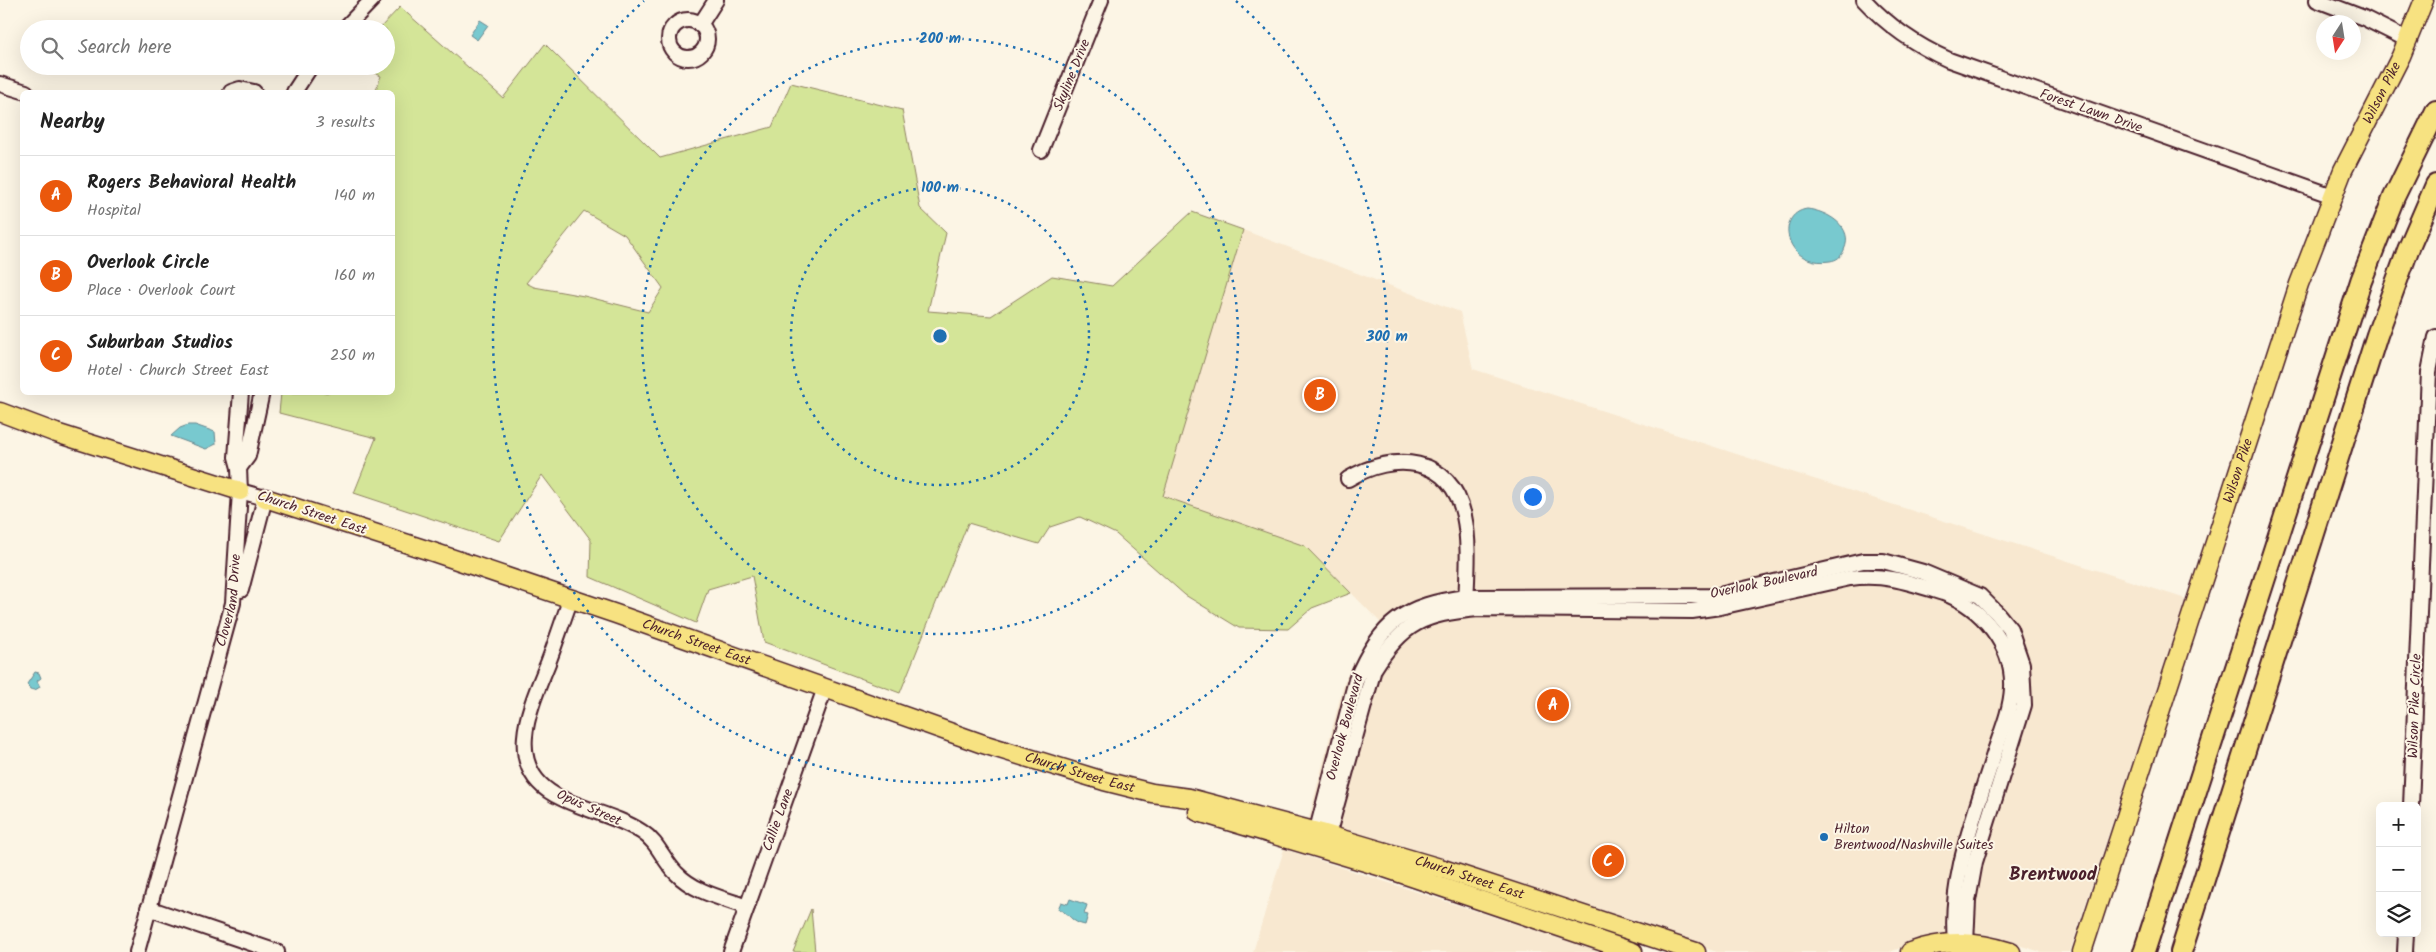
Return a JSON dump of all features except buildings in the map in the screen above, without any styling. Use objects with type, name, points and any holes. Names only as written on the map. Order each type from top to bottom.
[{"type":"highway","points":[[2144,952],[2358,289],[2394,197],[2436,111]]},
{"type":"highway","points":[[2181,952],[2377,335],[2408,250],[2436,185]]},
{"type":"main road","name":"Wilson Pike","points":[[2082,952],[2292,302],[2333,196],[2408,40],[2424,0]]},
{"type":"main road","points":[[0,412],[56,433],[240,491]]},
{"type":"main road","name":"Church Street East","points":[[265,498],[571,598],[983,744],[1152,793],[1189,798],[1322,830],[1696,952]]},
{"type":"main road","name":"Church Street East","points":[[1152,793],[1188,809],[1385,868],[1633,952]]},
{"type":"main road","points":[[1910,952],[1926,946],[2011,952]]},
{"type":"street","points":[[700,25],[716,0]]},
{"type":"street","name":"Skyline Drive","points":[[1041,150],[1101,0]]},
{"type":"street","name":"Forest Lawn Drive","points":[[1864,0],[1904,37],[1949,60],[2333,196]]},
{"type":"street","points":[[2317,0],[2364,18],[2408,40]]},
{"type":"street","points":[[352,20],[368,1]]},
{"type":"street","points":[[295,90],[305,75]]},
{"type":"street","points":[[0,84],[20,90]]},
{"type":"street","name":"Wilson Pike Circle","points":[[2411,802],[2429,382],[2436,337]]},
{"type":"street","name":"Cloverland Drive","points":[[136,952],[230,617],[237,568],[240,491],[239,468],[236,457],[240,395]]},
{"type":"street","points":[[239,468],[248,456],[261,395]]},
{"type":"street","points":[[1348,479],[1366,468],[1377,464],[1410,462],[1436,473],[1451,486],[1465,517],[1466,604]]},
{"type":"street","name":"Church Street East","points":[[240,491],[265,498]]},
{"type":"street","points":[[230,617],[244,579],[265,498]]},
{"type":"street","name":"Overlook Boulevard","points":[[1322,830],[1331,825],[1364,698],[1374,669],[1386,650],[1401,632],[1420,620],[1466,604],[1714,596],[1854,563],[1876,561],[1922,572],[1980,596],[2005,622],[2014,637],[2022,664],[2025,687],[2024,705],[1975,862],[1960,947]]},
{"type":"street","name":"Opus Street","points":[[571,598],[528,716],[523,743],[527,762],[539,782],[555,795],[643,833],[657,845],[674,871],[689,884],[747,907]]},
{"type":"street","name":"Callie Lane","points":[[731,952],[825,688]]},
{"type":"street","points":[[148,908],[277,952]]},
{"type":"street","points":[[2405,952],[2406,937]]},
{"type":"shaded area","points":[[1243,230],[1460,312],[1473,369],[2186,599],[2070,952],[2041,952],[1990,936],[1959,933],[1928,937],[1890,952],[1717,952],[1307,825],[1344,683],[1354,662],[1380,622],[1305,546],[1162,496]]},
{"type":"shaded area","points":[[1284,849],[1602,952],[1253,952]]},
{"type":"green space","points":[[400,7],[503,98],[545,44],[660,158],[772,127],[791,83],[902,110],[920,208],[946,233],[928,311],[991,316],[1052,276],[1112,286],[1192,212],[1243,230],[1163,496],[1305,546],[1351,593],[1312,608],[1288,629],[1239,628],[1185,595],[1116,534],[1080,517],[1050,527],[1039,544],[968,523],[900,693],[764,642],[752,576],[708,589],[696,623],[590,577],[591,540],[542,475],[499,541],[354,493],[376,438],[279,413],[281,395],[395,395],[395,90],[376,90],[381,76],[379,75],[395,75],[395,20],[388,20]],"holes":[[[584,211],[625,235],[663,288],[648,312],[584,296],[534,287],[526,283]]]},
{"type":"green space","points":[[811,909],[815,952],[793,952]]},
{"type":"water","points":[[480,20],[488,25],[477,40],[470,35]]},
{"type":"water","points":[[1807,209],[1823,213],[1842,227],[1846,234],[1846,242],[1843,252],[1837,259],[1815,261],[1803,257],[1794,249],[1789,240],[1788,229],[1790,220],[1797,213]]},
{"type":"water","points":[[195,425],[215,432],[216,444],[206,449],[171,436],[180,428]]},
{"type":"water","points":[[35,672],[39,673],[41,678],[37,681],[40,687],[35,690],[30,689],[27,684]]},
{"type":"water","points":[[1070,899],[1087,905],[1084,914],[1088,915],[1085,925],[1076,922],[1058,909],[1061,902],[1068,904]]},
{"type":"place","name":"Overlook Circle","points":[[1320,395]]},
{"type":"place","name":"Rogers Behavioral Health","points":[[1553,705]]},
{"type":"place","name":"Hilton Brentwood/Nashville Suites","points":[[1824,837]]},
{"type":"place","name":"Suburban Studios","points":[[1608,861]]},
{"type":"district","name":"Brentwood","points":[[2053,875]]}]
